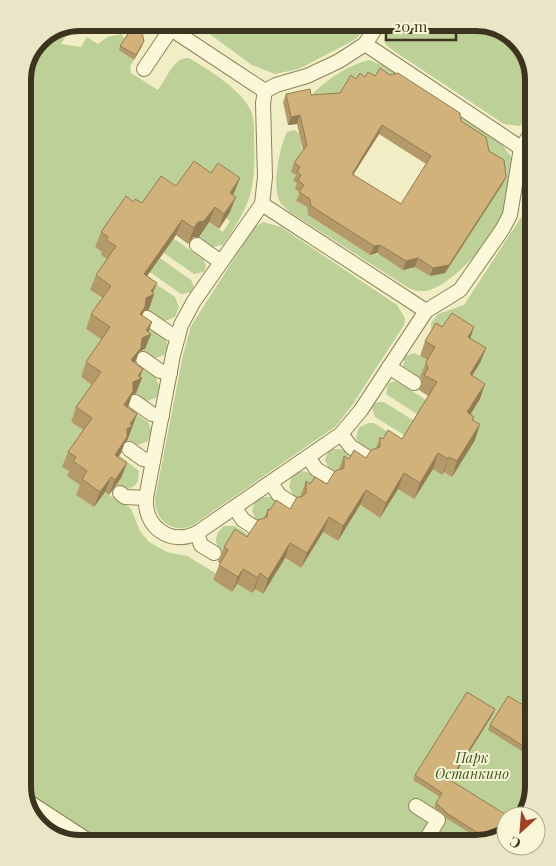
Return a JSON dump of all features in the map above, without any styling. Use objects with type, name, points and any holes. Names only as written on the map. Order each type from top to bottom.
[{"type":"lane","points":[[144,70],[166,31]]},
{"type":"lane","points":[[178,31],[265,91]]},
{"type":"lane","points":[[265,91],[276,85],[307,76],[339,61],[365,44],[374,31]]},
{"type":"lane","points":[[265,91],[263,103],[265,177],[262,204],[188,311],[178,336],[170,373],[145,511],[150,521],[161,532],[175,537],[188,538],[197,533],[309,458],[341,434],[361,410],[389,367],[412,342],[426,311],[460,290],[502,230],[510,214],[525,143],[365,44]]},
{"type":"lane","points":[[262,204],[426,311]]},
{"type":"lane","points":[[197,245],[222,262]]},
{"type":"lane","points":[[147,318],[169,333],[178,336]]},
{"type":"lane","points":[[143,359],[160,371],[170,373]]},
{"type":"lane","points":[[389,367],[414,383]]},
{"type":"lane","points":[[135,402],[152,414],[162,416]]},
{"type":"lane","points":[[341,434],[351,447],[367,457]]},
{"type":"lane","points":[[129,449],[143,459],[153,461]]},
{"type":"lane","points":[[309,458],[316,469],[331,478]]},
{"type":"lane","points":[[271,484],[279,495],[293,504]]},
{"type":"lane","points":[[120,494],[125,497],[146,498]]},
{"type":"lane","points":[[235,508],[243,520],[254,527]]},
{"type":"lane","points":[[197,533],[201,545],[214,552]]},
{"type":"lane","points":[[416,806],[438,820],[429,835]]},
{"type":"lane","points":[[36,807],[80,835]]},
{"type":"green space","points":[[205,31],[363,31],[356,39],[299,69],[275,74],[252,65]]},
{"type":"green space","points":[[388,31],[479,31],[497,36],[513,48],[520,59],[524,71],[525,122],[519,126],[504,124],[394,51],[387,46],[384,40]]},
{"type":"green space","name":"Парк Останкино","points":[[68,33],[61,44],[81,47],[87,37],[98,44],[107,37],[121,34],[129,44],[130,57],[134,60],[130,66],[131,73],[158,90],[175,64],[184,58],[189,58],[230,86],[244,100],[252,115],[254,128],[254,172],[250,196],[240,219],[223,245],[212,247],[194,234],[198,228],[194,225],[200,216],[223,232],[230,221],[226,218],[230,212],[224,208],[234,193],[212,178],[209,183],[212,185],[208,191],[188,177],[176,194],[180,197],[175,204],[156,191],[144,208],[149,211],[141,222],[130,214],[128,217],[120,212],[95,247],[103,253],[101,255],[114,264],[108,272],[104,270],[90,290],[109,304],[104,311],[100,309],[86,329],[109,345],[102,355],[98,353],[81,377],[98,389],[92,399],[88,397],[71,422],[90,435],[82,447],[78,444],[63,467],[70,472],[68,476],[82,486],[77,495],[94,507],[105,492],[113,498],[115,496],[131,509],[140,531],[149,542],[167,552],[187,556],[217,574],[213,580],[232,592],[237,584],[252,593],[255,589],[263,594],[277,571],[274,568],[281,556],[301,568],[317,542],[314,540],[320,530],[338,541],[354,516],[350,513],[356,503],[380,518],[393,497],[389,494],[394,486],[414,498],[427,477],[424,475],[429,466],[442,474],[444,472],[452,476],[474,440],[467,435],[468,432],[457,424],[464,413],[469,416],[480,399],[460,387],[464,379],[469,382],[480,363],[459,350],[462,345],[466,347],[469,342],[446,328],[441,336],[431,329],[431,323],[438,314],[464,305],[525,211],[525,785],[520,806],[496,806],[496,830],[475,835],[77,835],[59,830],[48,823],[36,807],[31,785],[31,77],[36,59],[41,51],[56,38]]},
{"type":"green space","points":[[369,60],[385,66],[501,143],[512,158],[507,201],[503,215],[491,236],[458,272],[435,288],[425,291],[407,287],[290,212],[281,203],[277,193],[278,166],[282,146],[287,132],[294,130],[305,137],[301,144],[302,156],[299,172],[301,193],[296,201],[307,207],[308,215],[370,255],[377,254],[393,257],[430,276],[445,273],[502,185],[500,169],[337,101],[311,96],[323,84],[338,74],[353,65]]},
{"type":"green space","points":[[263,222],[281,227],[397,305],[405,318],[404,325],[353,404],[336,426],[193,525],[186,528],[172,527],[161,519],[155,499],[183,355],[191,326],[250,234],[255,227]]},
{"type":"green space","points":[[166,233],[204,260],[206,266],[204,272],[194,274],[164,253]]},
{"type":"green space","points":[[160,258],[191,280],[194,286],[191,292],[181,294],[150,272]]},
{"type":"green space","points":[[146,277],[175,297],[179,307],[175,317],[165,321],[148,311]]},
{"type":"green space","points":[[133,316],[165,338],[168,346],[164,355],[156,358],[143,352],[145,349]]},
{"type":"green space","points":[[415,353],[439,368],[424,381],[403,366],[405,356]]},
{"type":"green space","points":[[125,356],[156,378],[160,388],[156,398],[146,401],[135,396],[137,394],[132,391]]},
{"type":"green space","points":[[394,381],[436,406],[420,416],[386,394],[388,384]]},
{"type":"green space","points":[[118,401],[148,422],[152,432],[148,441],[138,445],[125,439]]},
{"type":"green space","points":[[377,402],[384,402],[416,422],[407,437],[375,417],[372,407]]},
{"type":"green space","points":[[374,423],[404,442],[372,454],[360,447],[356,437],[359,427]]},
{"type":"green space","points":[[111,449],[139,471],[138,481],[131,488],[126,489],[116,485],[121,478]]},
{"type":"green space","points":[[332,449],[341,449],[374,469],[337,474],[329,469],[325,460],[328,452]]},
{"type":"green space","points":[[302,471],[307,472],[340,492],[299,499],[293,495],[289,486],[292,476]]},
{"type":"green space","points":[[271,497],[301,517],[264,525],[256,520],[252,511],[255,501]]},
{"type":"green space","points":[[224,526],[235,526],[260,542],[224,552],[218,546],[216,539],[218,532]]},
{"type":"building","points":[[130,31],[142,31],[144,41],[136,55],[120,46]]},
{"type":"building","points":[[380,68],[390,75],[398,73],[460,113],[461,121],[486,137],[489,151],[504,160],[506,177],[449,265],[433,268],[418,258],[406,261],[380,245],[374,246],[311,206],[310,199],[299,192],[304,185],[298,180],[301,175],[297,172],[300,167],[294,163],[307,145],[300,115],[291,117],[286,94],[310,89],[311,95],[340,93],[351,75],[356,79],[360,73],[365,77],[368,72],[375,76]],"holes":[[[382,125],[431,156],[401,204],[352,174]]]},
{"type":"building","points":[[194,161],[211,173],[218,163],[240,178],[230,193],[236,197],[224,214],[215,207],[204,221],[198,222],[194,228],[182,220],[144,274],[157,283],[151,291],[154,294],[146,298],[145,307],[140,314],[152,322],[146,330],[151,334],[142,338],[141,348],[131,360],[143,369],[138,376],[142,378],[133,382],[133,391],[124,405],[137,414],[130,424],[133,425],[127,429],[127,437],[115,455],[127,463],[115,480],[111,477],[100,492],[82,479],[87,471],[73,461],[76,457],[68,452],[92,418],[76,407],[101,372],[86,362],[110,327],[91,314],[111,286],[96,275],[116,246],[106,240],[108,237],[101,232],[126,196],[133,202],[135,199],[142,203],[161,176],[176,186]]},
{"type":"building","points":[[452,313],[474,327],[468,337],[486,348],[470,374],[485,384],[467,412],[474,417],[472,420],[480,424],[457,461],[449,457],[448,459],[438,453],[420,483],[404,473],[386,503],[366,490],[343,526],[329,517],[307,553],[290,543],[268,579],[260,573],[258,578],[243,569],[238,577],[219,565],[228,550],[224,547],[235,529],[247,537],[258,520],[267,517],[268,509],[270,510],[276,500],[290,509],[297,497],[302,497],[306,493],[306,481],[310,484],[315,477],[327,484],[335,471],[344,468],[344,456],[349,459],[354,450],[366,458],[371,450],[380,447],[380,437],[383,439],[388,430],[402,439],[437,382],[424,375],[428,369],[426,362],[435,347],[425,341],[436,323],[442,327]]},
{"type":"building","points":[[467,692],[495,709],[450,780],[496,809],[496,830],[480,834],[448,814],[436,803],[442,793],[415,775]]},
{"type":"building","points":[[508,696],[525,706],[525,747],[490,725]]}]
